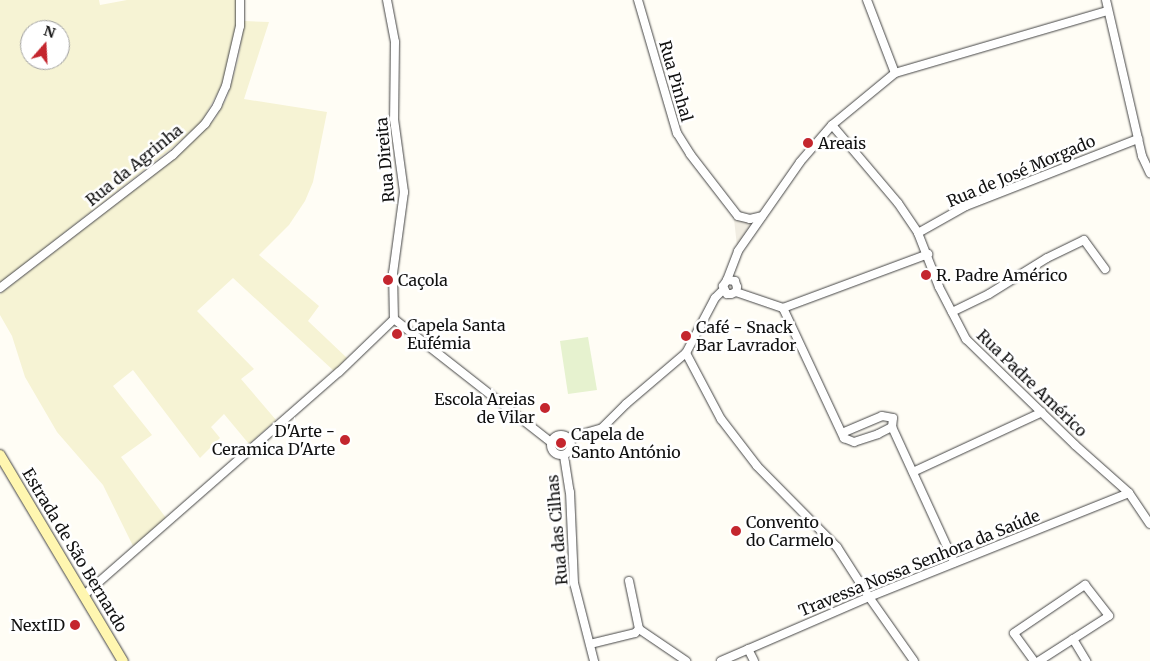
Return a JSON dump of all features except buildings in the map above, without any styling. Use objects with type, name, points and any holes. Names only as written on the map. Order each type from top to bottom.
[{"type":"main road","name":"Estrada de São Bernardo","points":[[0,455],[85,594],[123,661]]},
{"type":"street","name":"Rua da Agrinha","points":[[0,288],[173,156],[205,124],[217,106],[226,86],[240,26],[240,0]]},
{"type":"street","name":"Rua Direita","points":[[387,0],[395,35],[394,119],[404,192],[393,274],[394,319]]},
{"type":"street","name":"Rua Pinhal","points":[[638,0],[677,133],[690,154],[738,216],[750,219],[762,216]]},
{"type":"street","points":[[867,0],[895,73]]},
{"type":"street","points":[[1106,0],[1138,139],[1150,173]]},
{"type":"street","points":[[551,442],[559,435],[568,438],[602,428],[626,404],[686,353],[715,298],[723,290],[724,283],[728,280],[738,251],[800,162],[832,125],[895,73],[1107,11]]},
{"type":"street","name":"Rua Padre Américo","points":[[832,125],[898,203],[918,233],[928,254],[939,287],[966,339],[1129,493],[1150,524]]},
{"type":"street","name":"Rua de José Morgado","points":[[918,233],[966,206],[1138,139]]},
{"type":"street","points":[[952,312],[989,294],[1047,258],[1084,240],[1105,268]]},
{"type":"street","points":[[723,290],[731,294],[736,292],[784,308],[928,254]]},
{"type":"street","points":[[728,280],[734,281],[737,287],[736,292]]},
{"type":"street","points":[[784,308],[844,438],[854,442],[892,427]]},
{"type":"street","points":[[85,594],[339,372],[394,319],[551,442],[553,453],[564,456],[570,451],[571,446],[568,438]]},
{"type":"street","points":[[686,353],[727,427],[757,466],[837,547],[914,661]]},
{"type":"street","points":[[913,472],[1042,412]]},
{"type":"street","points":[[842,433],[882,416],[893,418],[892,427],[954,562]]},
{"type":"street","name":"Rua das Cilhas","points":[[564,456],[570,492],[574,583],[594,661]]},
{"type":"street","name":"Travessa Nossa Senhora da Saúde","points":[[721,661],[954,562],[1129,493]]},
{"type":"street","points":[[629,580],[639,629],[686,661]]},
{"type":"street","points":[[1034,661],[1014,633],[1085,585],[1109,616],[1038,661]]},
{"type":"street","points":[[590,644],[635,633],[639,629]]},
{"type":"street","points":[[1073,639],[1086,661]]},
{"type":"street","points":[[748,650],[754,661]]},
{"type":"shaded area","points":[[0,0],[99,0],[100,5],[127,0],[236,0],[237,27],[223,83],[201,123],[0,283]]},
{"type":"shaded area","points":[[244,21],[269,22],[244,99],[327,112],[313,182],[305,201],[289,225],[259,255],[319,306],[308,321],[347,358],[334,371],[233,278],[197,311],[254,369],[241,379],[276,420],[249,444],[224,414],[211,427],[220,438],[200,458],[133,370],[113,386],[152,435],[121,457],[166,518],[133,546],[103,485],[57,432],[25,377],[12,336],[0,315],[0,294],[176,158],[215,119],[227,98],[239,57]]},
{"type":"shaded area","points":[[734,219],[752,223],[737,246]]},
{"type":"green space","points":[[588,337],[597,390],[568,394],[560,341]]},
{"type":"place","name":"Areais","points":[[808,143]]},
{"type":"place","name":"R. Padre Américo","points":[[926,275]]},
{"type":"place","name":"Caçola","points":[[388,280]]},
{"type":"place","name":"Capela Santa Eufémia","points":[[397,334]]},
{"type":"place","name":"Café - Snack Bar Lavrador","points":[[686,336]]},
{"type":"place","name":"Escola Areias de Vilar","points":[[545,408]]},
{"type":"place","name":"D'Arte - Ceramica D'Arte","points":[[345,440]]},
{"type":"place","name":"Capela de Santo António","points":[[561,443]]},
{"type":"place","name":"Convento do Carmelo","points":[[736,531]]},
{"type":"place","name":"NextID","points":[[75,625]]}]
